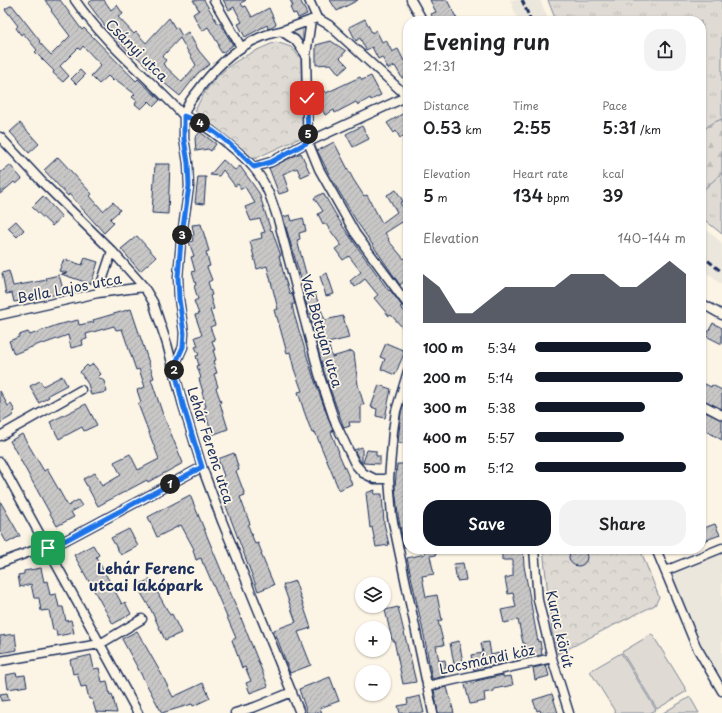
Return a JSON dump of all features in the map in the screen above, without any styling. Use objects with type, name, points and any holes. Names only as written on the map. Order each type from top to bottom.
[{"type":"street","name":"Csányi utca","points":[[74,0],[85,15],[184,116]]},
{"type":"street","points":[[214,0],[241,47]]},
{"type":"street","points":[[309,0],[314,19],[306,55],[308,142],[319,169],[355,233],[403,298]]},
{"type":"street","points":[[411,0],[420,16]]},
{"type":"street","points":[[174,367],[183,347],[184,333],[179,299],[178,277],[181,241],[189,186],[188,163],[184,139],[184,116],[187,105],[210,76],[241,47],[271,33],[314,19],[329,25],[403,92]]},
{"type":"street","points":[[281,31],[295,40],[306,55]]},
{"type":"street","points":[[254,167],[271,162],[308,142],[403,98]]},
{"type":"street","name":"Vak Bottyán utca","points":[[184,116],[204,125],[243,156],[254,167],[264,183],[274,206],[320,374],[335,422],[354,464],[363,473],[375,479],[389,479]]},
{"type":"street","name":"Lehár Ferenc utca","points":[[0,137],[43,183],[112,251],[144,287],[153,302],[174,367],[183,405],[202,467],[222,521],[300,713]]},
{"type":"street","points":[[98,293],[112,251]]},
{"type":"street","name":"Bella Lajos utca","points":[[0,315],[98,293],[144,287]]},
{"type":"street","points":[[706,306],[722,315]]},
{"type":"street","points":[[403,388],[396,411],[393,431],[389,479],[392,517],[433,713]]},
{"type":"street","points":[[0,436],[82,390]]},
{"type":"street","points":[[706,407],[722,415]]},
{"type":"street","points":[[0,462],[138,713]]},
{"type":"street","points":[[0,563],[35,550],[48,548],[66,540],[202,467]]},
{"type":"street","points":[[665,571],[722,548]]},
{"type":"street","name":"Kuruc körút","points":[[534,554],[538,600],[552,658],[569,713]]},
{"type":"street","points":[[658,554],[696,646],[722,691]]},
{"type":"street","points":[[0,661],[100,644],[142,619]]},
{"type":"street","name":"Locsmándi köz","points":[[427,686],[552,658]]},
{"type":"street","points":[[235,713],[255,707],[292,692]]},
{"type":"shaded area","points":[[510,0],[540,0],[547,16],[516,16]]},
{"type":"shaded area","points":[[706,229],[722,243],[722,285],[706,272]]},
{"type":"shaded area","points":[[722,554],[722,685],[714,672],[670,574]]},
{"type":"green space","points":[[548,0],[722,0],[722,234],[706,221],[706,16],[554,16]]},
{"type":"green space","points":[[303,27],[302,42],[290,31]]},
{"type":"green space","points":[[276,42],[291,47],[301,59],[302,137],[254,159],[195,111],[209,86],[218,76],[238,60]]},
{"type":"green space","points":[[722,119],[722,173],[706,187],[706,128],[712,123]]},
{"type":"green space","points":[[544,554],[642,554],[659,597],[655,605],[558,654],[552,632]]},
{"type":"green space","points":[[652,634],[687,691],[657,709],[622,652]]},
{"type":"green space","points":[[621,653],[656,710],[650,713],[616,713],[590,671]]},
{"type":"green space","points":[[690,697],[699,713],[663,713]]},
{"type":"building","points":[[45,0],[60,0],[82,30],[84,28],[136,81],[138,79],[160,100],[154,106],[149,101],[141,109],[135,104],[137,101],[132,97],[135,94],[115,79],[113,81],[108,76],[99,84],[91,76],[101,65],[83,46],[80,50],[78,48],[60,66],[69,76],[63,82],[35,52],[37,50],[23,33],[21,35],[16,28],[18,26],[5,9],[12,5],[40,41],[39,42],[51,55],[70,36],[51,11],[52,10]]},
{"type":"building","points":[[93,0],[104,0],[111,10],[117,5],[123,14],[118,17],[134,34],[136,32],[146,43],[169,18],[175,28],[177,27],[182,36],[188,32],[199,51],[210,64],[198,73],[180,96],[135,55],[133,56],[105,26],[88,3]],"holes":[[[180,38],[196,65],[182,82],[163,64],[166,60],[162,57]]]},
{"type":"building","points":[[193,0],[204,0],[218,24],[220,23],[233,45],[222,53],[208,27],[202,31],[193,14],[199,10]]},
{"type":"building","points":[[223,0],[246,0],[241,3],[243,7],[246,6],[252,17],[269,8],[276,24],[268,29],[267,25],[245,37],[238,24],[242,22],[234,7],[229,10]]},
{"type":"building","points":[[290,0],[300,0],[307,14],[298,18],[296,13],[293,14],[290,7],[293,6]]},
{"type":"building","points":[[330,0],[358,0],[337,11]]},
{"type":"building","points":[[430,0],[447,0],[455,16],[432,16],[431,14],[436,12]]},
{"type":"building","points":[[365,19],[372,33],[376,30],[382,42],[386,40],[392,52],[398,49],[403,59],[403,78],[395,66],[388,69],[382,57],[378,59],[372,47],[366,50],[360,38],[356,41],[349,27]]},
{"type":"building","points":[[331,41],[346,51],[340,58],[348,66],[339,74],[331,64],[316,65],[316,45]]},
{"type":"building","points":[[80,70],[85,75],[76,84],[71,79]]},
{"type":"building","points":[[371,76],[381,95],[371,100],[370,98],[358,105],[356,102],[335,113],[334,110],[325,115],[316,96],[324,91],[326,93],[360,77],[362,80]]},
{"type":"building","points":[[403,114],[403,136],[400,138],[396,131],[394,133],[387,123]]},
{"type":"building","points":[[20,123],[39,144],[29,153],[10,132]]},
{"type":"building","points":[[362,126],[369,139],[353,147],[346,134]]},
{"type":"building","points":[[200,132],[216,144],[211,151],[208,149],[196,151],[195,138]]},
{"type":"building","points":[[334,142],[353,179],[364,196],[367,195],[382,223],[397,212],[387,195],[396,190],[403,201],[400,203],[403,207],[403,223],[402,222],[385,233],[389,239],[388,240],[403,258],[403,282],[400,285],[357,222],[317,151]]},
{"type":"building","points":[[301,153],[310,173],[301,177],[297,168],[283,174],[289,191],[279,194],[269,168]]},
{"type":"building","points":[[58,157],[92,194],[90,196],[103,211],[113,202],[120,210],[110,219],[114,223],[104,233],[69,194],[68,196],[44,170]]},
{"type":"building","points":[[223,160],[235,170],[240,166],[259,193],[281,256],[279,256],[285,279],[290,294],[292,293],[295,304],[292,304],[294,314],[313,376],[333,431],[331,432],[338,452],[352,484],[339,490],[315,432],[312,433],[304,411],[298,392],[302,391],[290,352],[287,353],[274,310],[278,309],[267,266],[257,269],[250,241],[262,238],[261,233],[265,232],[260,219],[251,221],[245,207],[255,203],[245,187],[241,189],[238,184],[235,186],[223,170],[219,176],[210,175]]},
{"type":"building","points":[[155,164],[170,164],[168,214],[152,213]]},
{"type":"building","points":[[10,165],[22,179],[16,184],[14,182],[0,194],[0,173]]},
{"type":"building","points":[[198,177],[206,177],[204,204],[195,203]]},
{"type":"building","points":[[323,193],[360,251],[389,291],[390,290],[402,306],[400,307],[403,310],[402,327],[391,315],[389,316],[374,298],[378,295],[365,279],[355,287],[350,281],[361,272],[349,256],[343,260],[335,249],[341,245],[325,223],[323,224],[318,214],[323,211],[314,198]]},
{"type":"building","points":[[43,196],[62,217],[52,226],[32,207]]},
{"type":"building","points":[[290,215],[292,221],[303,218],[306,231],[299,233],[300,239],[297,240],[307,277],[301,279],[283,217]]},
{"type":"building","points":[[16,221],[24,230],[17,237],[8,228]]},
{"type":"building","points":[[201,224],[209,251],[206,252],[210,266],[207,267],[212,280],[208,282],[214,309],[210,310],[215,325],[210,327],[215,340],[212,341],[216,360],[213,361],[217,373],[214,374],[218,387],[216,388],[228,429],[212,435],[204,408],[206,407],[199,379],[201,378],[197,366],[199,365],[196,356],[199,355],[195,347],[198,346],[195,337],[202,335],[195,315],[199,314],[194,301],[198,299],[192,272],[195,271],[191,257],[194,256],[189,242],[193,241],[192,236],[194,235],[192,225]]},
{"type":"building","points":[[137,236],[156,257],[140,271],[121,249]]},
{"type":"building","points":[[85,258],[98,262],[91,284],[61,274],[67,273],[59,271],[64,259],[82,265]]},
{"type":"building","points":[[9,271],[13,286],[47,280],[46,278],[59,275],[64,293],[14,302],[12,293],[6,294],[2,273]]},
{"type":"building","points":[[327,273],[334,294],[326,296],[320,276]]},
{"type":"building","points":[[310,289],[311,295],[315,294],[325,320],[343,316],[349,338],[328,343],[332,357],[352,351],[354,353],[358,385],[364,405],[361,404],[361,422],[349,422],[350,426],[344,428],[324,372],[312,328],[311,314],[309,314],[303,291]]},
{"type":"building","points":[[131,309],[154,378],[151,379],[162,412],[183,463],[98,506],[83,479],[95,473],[102,486],[121,475],[114,462],[130,454],[138,470],[159,459],[138,404],[141,402],[137,390],[145,387],[139,369],[136,370],[122,329],[116,330],[114,326],[86,334],[87,339],[82,340],[83,345],[71,348],[68,335],[14,354],[9,341],[28,332],[30,335],[57,325],[78,320],[79,325],[94,322],[93,320]]},
{"type":"building","points":[[713,323],[722,328],[722,344],[706,336]]},
{"type":"building","points":[[386,343],[403,350],[403,356],[395,375],[381,369],[385,359],[380,357]]},
{"type":"building","points":[[93,364],[101,374],[98,377],[104,381],[107,392],[91,395],[88,384],[80,372],[87,365],[89,367]]},
{"type":"building","points":[[62,376],[67,385],[48,395],[49,397],[39,403],[30,386],[40,381],[43,386]]},
{"type":"building","points":[[706,384],[711,387],[712,385],[722,390],[722,409],[706,401]]},
{"type":"building","points":[[379,385],[391,389],[385,418],[376,416],[377,409],[371,407]]},
{"type":"building","points":[[0,391],[8,406],[11,404],[15,411],[12,413],[14,415],[0,423]]},
{"type":"building","points":[[86,404],[97,425],[84,431],[82,427],[59,439],[50,422]]},
{"type":"building","points":[[403,406],[403,444],[398,443],[401,412]]},
{"type":"building","points":[[706,412],[722,420],[722,440],[706,431]]},
{"type":"building","points":[[22,434],[44,471],[47,469],[68,506],[78,500],[82,506],[71,512],[74,517],[57,526],[10,441]]},
{"type":"building","points":[[362,447],[362,464],[354,450]]},
{"type":"building","points":[[367,450],[376,451],[376,456],[380,456],[380,464],[363,463]]},
{"type":"building","points":[[234,453],[239,470],[236,471],[245,495],[240,497],[250,524],[248,525],[255,544],[258,543],[274,585],[258,591],[225,503],[229,501],[220,477],[224,476],[218,459]]},
{"type":"building","points":[[397,464],[403,464],[403,542],[398,515],[395,487]]},
{"type":"building","points":[[375,490],[374,494],[382,494],[384,523],[389,545],[376,547],[372,527],[370,528],[366,493]]},
{"type":"building","points":[[190,495],[268,686],[250,693],[246,683],[251,681],[245,667],[242,668],[232,640],[236,638],[201,558],[196,560],[194,549],[181,525],[157,537],[148,517]]},
{"type":"building","points":[[0,501],[20,536],[7,543],[0,531]]},
{"type":"building","points":[[715,524],[720,535],[706,540],[706,527]]},
{"type":"building","points":[[129,529],[138,546],[121,555],[111,538]]},
{"type":"building","points":[[93,545],[99,555],[96,557],[122,604],[125,602],[131,614],[113,624],[74,555]]},
{"type":"building","points":[[425,554],[436,554],[430,556],[434,574],[422,576],[426,597],[437,595],[442,620],[438,621],[444,645],[436,646],[439,661],[445,660],[446,667],[443,668],[445,676],[432,679],[407,558]]},
{"type":"building","points":[[502,554],[523,554],[524,566],[538,642],[540,641],[542,655],[528,658],[518,620],[504,623],[501,610],[516,607],[513,593],[508,594],[505,578],[513,576],[513,560],[502,560]]},
{"type":"building","points":[[570,554],[586,554],[587,557],[584,563],[578,566],[572,563],[569,557]]},
{"type":"building","points":[[463,563],[466,580],[457,581],[454,564]]},
{"type":"building","points":[[41,568],[44,582],[47,581],[50,595],[56,594],[59,607],[63,607],[66,621],[71,620],[74,633],[57,636],[56,630],[53,630],[49,610],[41,611],[39,598],[34,598],[31,584],[20,587],[18,575],[24,574],[24,571]]},
{"type":"building","points":[[150,579],[170,615],[172,614],[181,633],[165,640],[151,610],[137,586]]},
{"type":"building","points":[[295,581],[311,628],[298,632],[311,665],[290,673],[274,630],[296,622],[283,585]]},
{"type":"building","points":[[398,607],[416,682],[403,684],[394,640],[392,640],[391,636],[391,621],[388,621],[386,613],[391,613],[391,609]]},
{"type":"building","points":[[137,631],[173,697],[203,683],[210,698],[193,706],[192,704],[162,713],[122,639]]},
{"type":"building","points":[[15,634],[17,650],[0,653],[0,636]]},
{"type":"building","points":[[459,641],[463,662],[454,664],[450,643]]},
{"type":"building","points":[[489,642],[491,655],[499,653],[501,664],[474,670],[471,655],[483,653],[481,643]]},
{"type":"building","points":[[91,655],[94,669],[99,668],[102,682],[107,681],[110,695],[112,694],[117,713],[96,712],[92,699],[89,699],[86,686],[81,687],[77,673],[73,674],[70,660]]},
{"type":"building","points":[[546,665],[549,676],[535,680],[533,668]]},
{"type":"building","points":[[16,673],[17,676],[25,675],[27,686],[8,689],[6,675]]},
{"type":"building","points":[[503,675],[503,677],[511,676],[513,685],[484,693],[485,701],[470,704],[465,685]]},
{"type":"building","points":[[330,677],[339,701],[320,708],[322,713],[307,713],[299,689]]},
{"type":"building","points":[[447,687],[454,713],[438,713],[434,690]]},
{"type":"building","points":[[7,693],[9,700],[1,701],[0,694]]},
{"type":"building","points":[[552,694],[558,713],[541,713],[540,710],[537,711],[533,700]]},
{"type":"building","points":[[420,696],[424,713],[400,713],[398,706],[408,704],[407,699]]},
{"type":"railway","points":[[522,0],[529,16]]},
{"type":"railway","points":[[706,259],[722,272]]},
{"type":"district","name":"Lehár Ferenc utcai lakópark","points":[[146,576]]},
{"type":"route","points":[[48,548],[66,540],[202,467],[183,405],[174,367],[183,347],[184,333],[179,299],[178,277],[181,241],[189,186],[188,163],[184,139],[184,116],[204,125],[243,156],[254,167],[271,162],[308,142],[307,98]]}]
